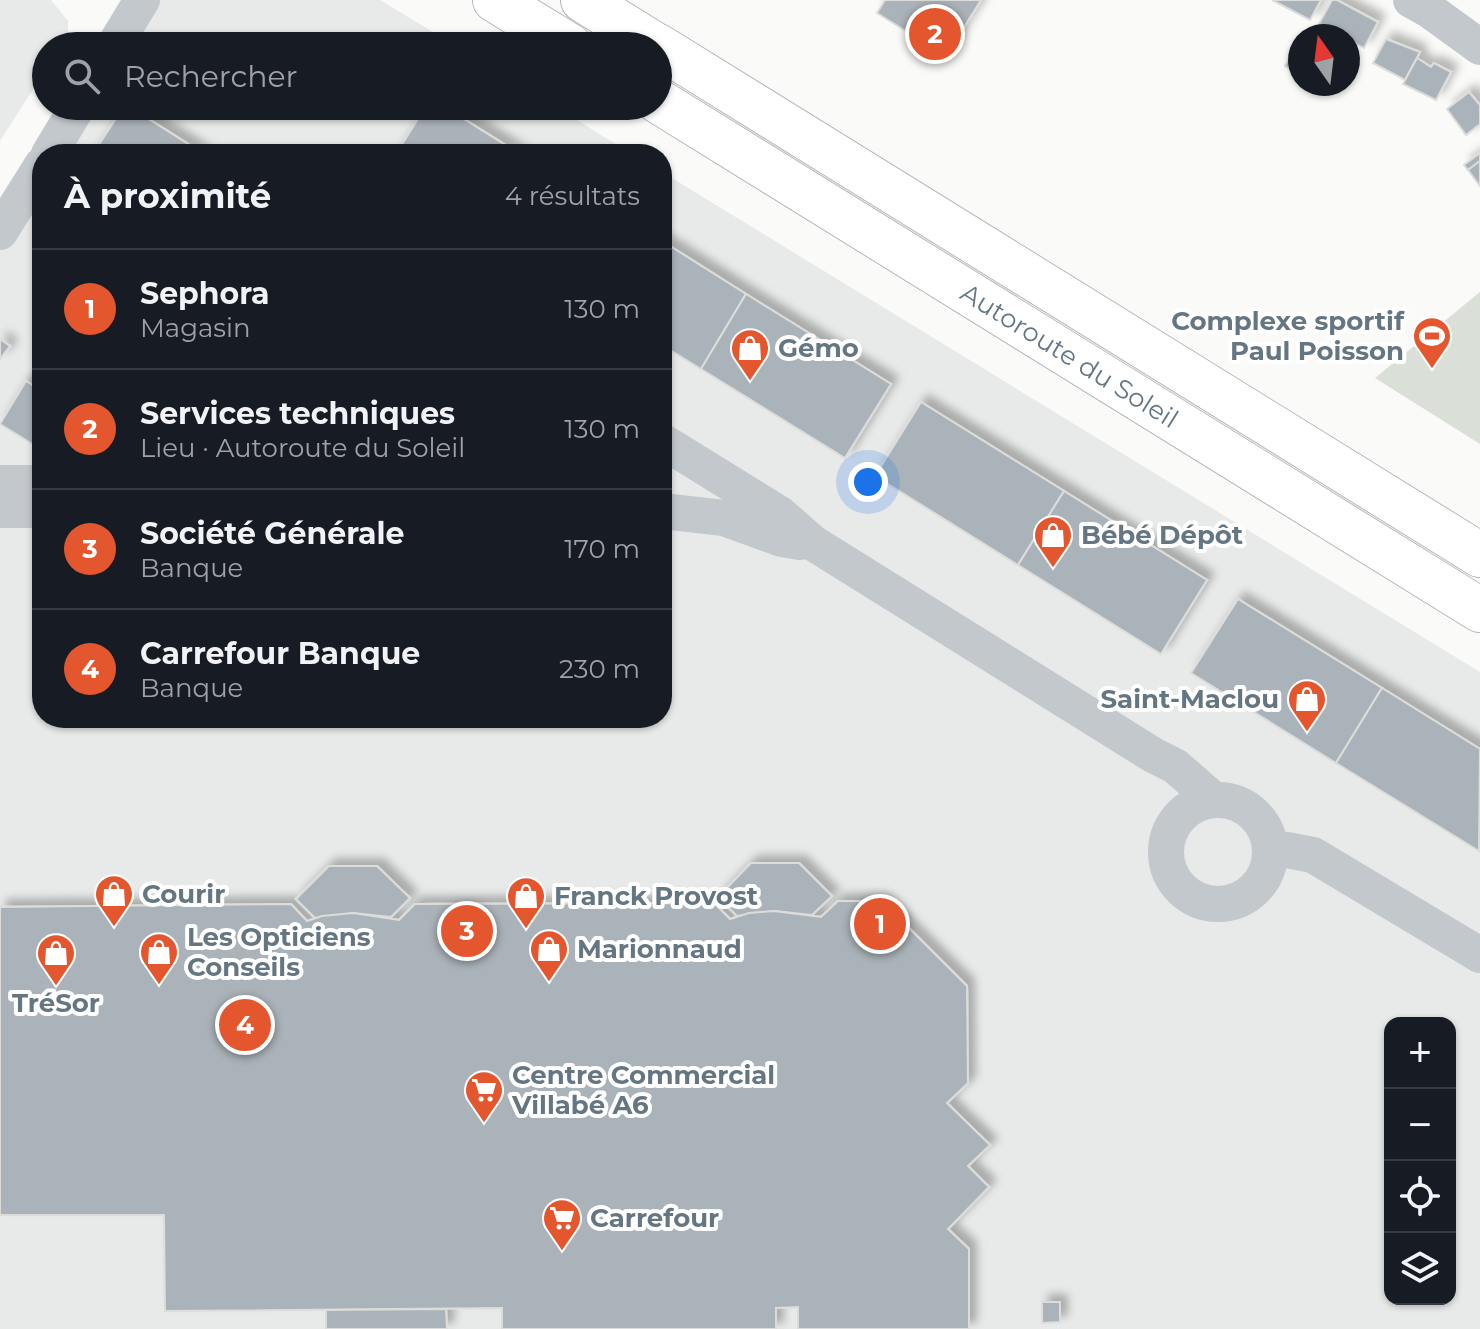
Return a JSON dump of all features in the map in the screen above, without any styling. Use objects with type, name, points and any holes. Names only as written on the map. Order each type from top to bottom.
[{"type":"highway","points":[[495,0],[547,32]]},
{"type":"highway","name":"Autoroute du Soleil","points":[[583,0],[635,32]]},
{"type":"highway","name":"Autoroute du Soleil","points":[[672,55],[1480,555]]},
{"type":"highway","name":"Autoroute du Soleil","points":[[672,110],[1480,610]]},
{"type":"street","points":[[123,32],[142,0]]},
{"type":"street","points":[[1411,0],[1480,47]]},
{"type":"street","points":[[55,144],[70,120]]},
{"type":"street","points":[[0,232],[32,181]]},
{"type":"street","points":[[672,447],[780,514],[813,543],[1175,766],[1214,800]]},
{"type":"street","points":[[0,483],[32,483]]},
{"type":"street","points":[[0,510],[32,510]]},
{"type":"street","points":[[672,512],[724,518],[782,539],[813,543]]},
{"type":"street","points":[[1153,755],[1173,799],[1165,853],[1169,873],[1182,890],[1199,901],[1220,905],[1240,900],[1256,888],[1266,872],[1270,852],[1267,835],[1259,820],[1247,808],[1214,800],[1196,804],[1182,814],[1171,828]]},
{"type":"street","points":[[1270,852],[1287,850],[1313,855],[1480,955]]},
{"type":"shaded area","points":[[0,0],[51,0],[68,21],[68,32],[32,32],[32,91],[0,141]]},
{"type":"shaded area","points":[[142,0],[380,0],[433,32],[123,32]]},
{"type":"shaded area","points":[[70,120],[577,120],[616,144],[55,144]]},
{"type":"shaded area","points":[[32,176],[32,728],[672,728],[672,178],[1480,672],[1480,1329],[0,1329],[0,210]]},
{"type":"shaded area","name":"Complexe sportif Paul Poisson","points":[[1480,292],[1480,444],[1375,378]]},
{"type":"building","points":[[885,0],[981,0],[946,56],[877,13]]},
{"type":"building","points":[[1272,0],[1321,0],[1310,20]]},
{"type":"building","points":[[1332,0],[1378,22],[1364,48],[1360,46],[1360,24],[1319,24]]},
{"type":"building","points":[[1386,39],[1420,52],[1405,80],[1373,63]]},
{"type":"building","points":[[1417,58],[1431,67],[1434,63],[1451,72],[1436,100],[1403,84]]},
{"type":"building","points":[[1469,92],[1480,105],[1480,124],[1466,135],[1447,109]]},
{"type":"building","points":[[115,120],[150,120],[188,144],[99,144]]},
{"type":"building","points":[[417,120],[465,120],[504,144],[402,144]]},
{"type":"building","points":[[1480,153],[1480,161],[1468,170],[1464,165]]},
{"type":"building","points":[[1480,161],[1480,186],[1468,170]]},
{"type":"building","points":[[672,247],[746,294],[701,369],[672,351]]},
{"type":"building","points":[[746,294],[891,384],[845,458],[701,369]]},
{"type":"building","points":[[0,339],[10,346],[0,359]]},
{"type":"building","points":[[26,381],[32,385],[32,444],[0,424]]},
{"type":"building","points":[[921,402],[1064,491],[1018,565],[875,476]]},
{"type":"building","points":[[1064,491],[1207,580],[1161,654],[1018,565]]},
{"type":"building","points":[[1238,599],[1382,688],[1336,763],[1191,673]]},
{"type":"building","points":[[1382,688],[1480,749],[1479,851],[1336,763]]},
{"type":"building","points":[[751,863],[799,863],[832,896],[812,915],[774,911],[737,916],[718,897]]},
{"type":"building","points":[[329,866],[377,866],[410,898],[391,917],[353,913],[315,918],[296,899]]},
{"type":"building","name":"Centre Commercial Villabé A6","points":[[838,901],[882,901],[967,986],[968,1083],[947,1103],[990,1145],[968,1166],[989,1187],[948,1229],[969,1249],[969,1329],[798,1329],[798,1307],[776,1308],[776,1329],[502,1329],[502,1308],[165,1311],[164,1215],[0,1215],[0,907],[291,904],[307,921],[353,913],[399,920],[415,904],[714,903],[730,919],[749,913],[774,911],[821,917]]},
{"type":"building","points":[[1042,1302],[1060,1302],[1060,1322],[1042,1323]]},
{"type":"building","points":[[446,1309],[447,1329],[326,1329],[326,1310]]},
{"type":"place","name":"Services techniques","points":[[935,34]]},
{"type":"place","name":"Complexe sportif Paul Poisson","points":[[1432,370]]},
{"type":"place","name":"Gémo","points":[[750,382]]},
{"type":"place","name":"Bébé Dépôt","points":[[1053,569]]},
{"type":"place","name":"Saint-Maclou","points":[[1307,733]]},
{"type":"place","name":"Sephora","points":[[880,924]]},
{"type":"place","name":"Courir","points":[[114,928]]},
{"type":"place","name":"Franck Provost","points":[[526,930]]},
{"type":"place","name":"Société Générale","points":[[467,931]]},
{"type":"place","name":"Marionnaud","points":[[549,983]]},
{"type":"place","name":"Les Opticiens Conseils","points":[[159,986]]},
{"type":"place","name":"TréSor","points":[[56,987]]},
{"type":"place","name":"Carrefour Banque","points":[[245,1025]]},
{"type":"place","name":"Centre Commercial Villabé A6","points":[[484,1124]]},
{"type":"place","name":"Carrefour","points":[[562,1252]]}]
